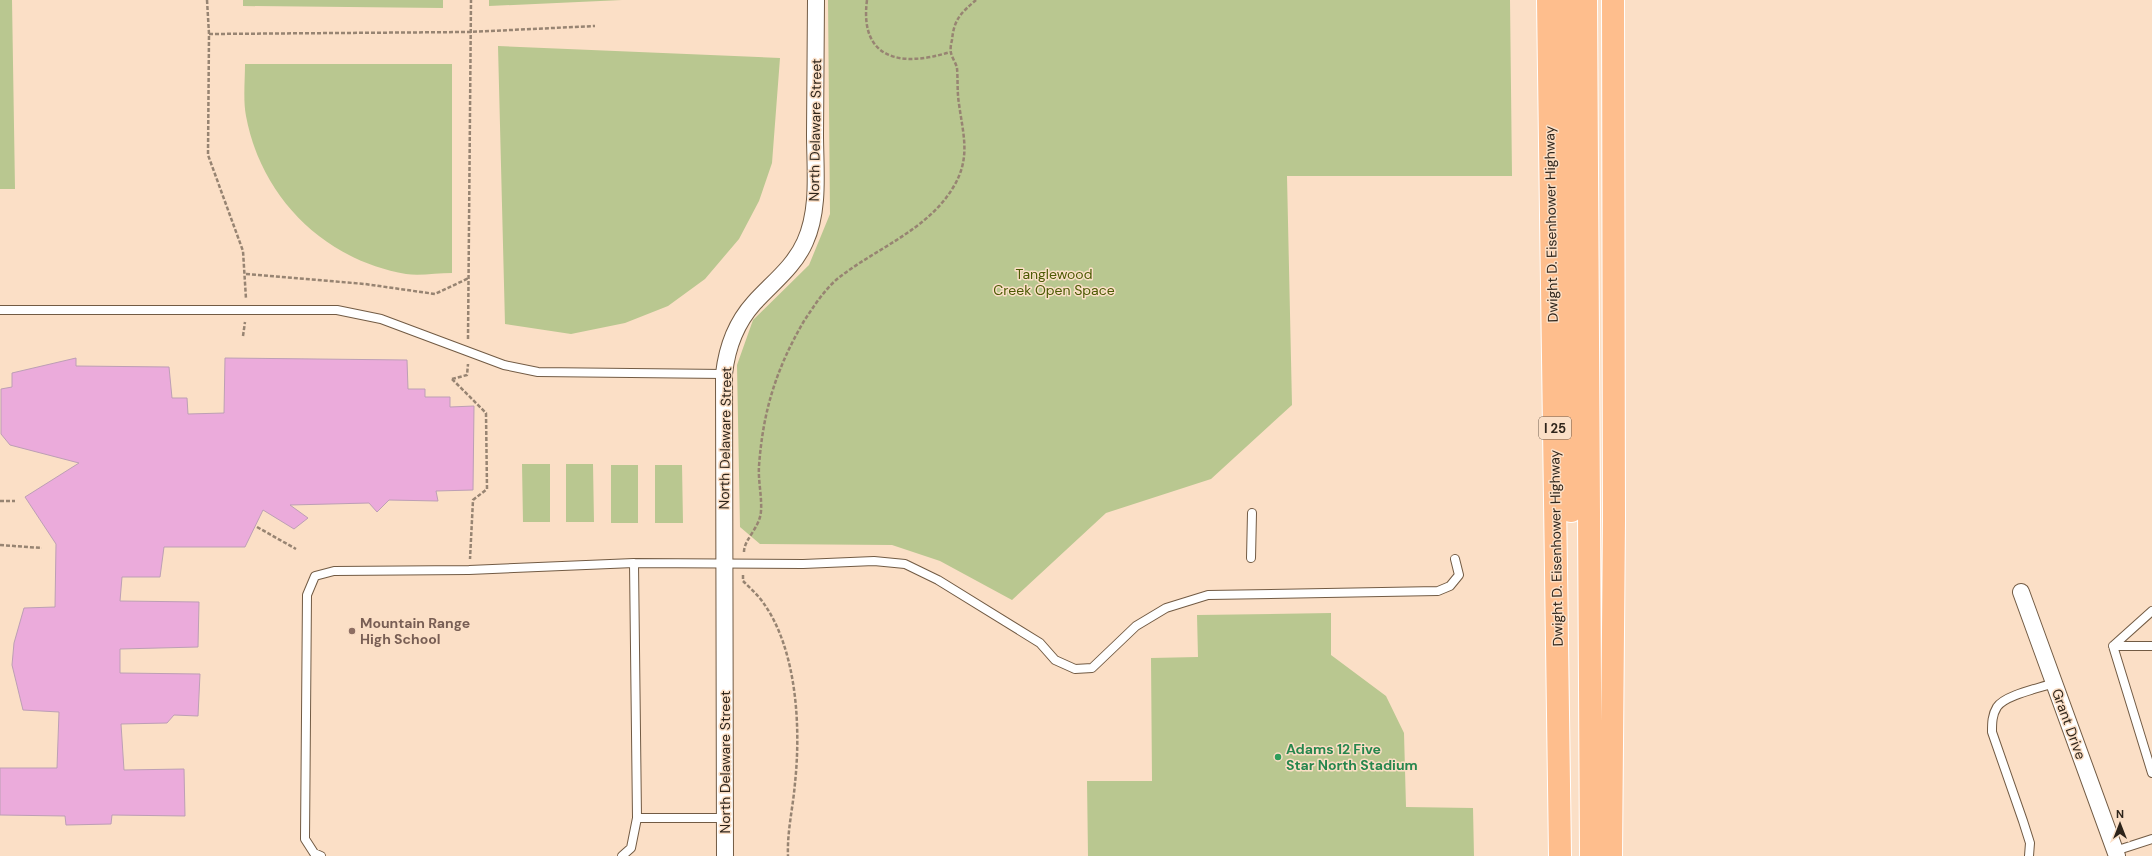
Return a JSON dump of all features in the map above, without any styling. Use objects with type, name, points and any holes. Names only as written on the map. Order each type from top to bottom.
[{"type":"highway","name":"Dwight D. Eisenhower Highway","points":[[1548,0],[1560,856]]},
{"type":"highway","points":[[1568,0],[1573,856]]},
{"type":"highway","points":[[1586,0],[1591,856]]},
{"type":"highway","points":[[1611,856],[1614,528],[1613,0]]},
{"type":"street","name":"North Delaware Street","points":[[725,856],[724,374],[728,347],[738,326],[754,304],[792,264],[804,243],[811,224],[815,189],[816,0]]},
{"type":"street","name":"Grant Drive","points":[[2021,592],[2116,854]]},
{"type":"lane","points":[[0,310],[246,312],[337,310],[381,319],[504,365],[538,372],[724,374]]},
{"type":"lane","points":[[1251,558],[1252,513]]},
{"type":"lane","points":[[321,856],[314,853],[306,839],[306,595],[315,576],[334,571],[470,570],[634,563],[724,564],[874,561],[906,564],[938,580],[1040,643],[1055,660],[1075,669],[1092,668],[1136,626],[1166,608],[1208,595],[1438,591],[1450,586],[1459,576],[1455,559]]},
{"type":"lane","points":[[622,856],[631,848],[637,818],[634,563]]},
{"type":"lane","points":[[2113,646],[2152,611]]},
{"type":"lane","points":[[2113,646],[2152,646]]},
{"type":"lane","points":[[2113,646],[2152,773]]},
{"type":"lane","points":[[2030,856],[2030,843],[1992,732],[1992,717],[1997,707],[2005,700],[2054,683]]},
{"type":"lane","points":[[637,818],[725,818]]},
{"type":"lane","points":[[2116,854],[2152,839]]},
{"type":"path","points":[[207,0],[209,34],[208,155],[243,251],[246,274],[246,312],[243,336]]},
{"type":"path","points":[[470,570],[473,500],[487,489],[486,413],[452,379],[467,375],[471,0]]},
{"type":"path","points":[[867,0],[866,23],[871,40],[882,52],[899,58],[915,60],[932,58],[950,52]]},
{"type":"path","points":[[744,546],[758,524],[761,512],[759,467],[763,432],[772,387],[787,350],[814,305],[839,277],[914,228],[939,207],[955,185],[964,162],[965,135],[959,104],[956,67],[950,52],[953,29],[957,18],[976,0]]},
{"type":"path","points":[[209,34],[470,32],[595,26]]},
{"type":"path","points":[[246,274],[365,284],[435,294],[469,278]]},
{"type":"path","points":[[0,501],[15,501]]},
{"type":"path","points":[[257,527],[296,549]]},
{"type":"path","points":[[0,545],[42,548]]},
{"type":"path","points":[[743,581],[762,601],[775,623],[783,642],[794,695],[797,730],[795,784],[789,817],[788,856]]},
{"type":"green space","points":[[0,0],[12,0],[15,189],[0,189]]},
{"type":"green space","points":[[243,0],[443,0],[443,8],[243,6]]},
{"type":"green space","points":[[489,0],[622,0],[489,6]]},
{"type":"green space","name":"Tanglewood Creek Open Space","points":[[828,0],[1510,0],[1512,176],[1287,176],[1292,405],[1211,479],[1106,513],[1012,600],[940,561],[892,545],[760,544],[740,527],[737,365],[753,320],[809,265],[830,214]]},
{"type":"green space","points":[[498,46],[780,58],[772,163],[759,201],[739,239],[705,279],[668,306],[625,323],[571,334],[505,324]]},
{"type":"green space","points":[[245,64],[452,64],[452,273],[411,275],[376,267],[349,255],[323,239],[301,220],[282,198],[266,173],[254,145],[245,110]]},
{"type":"green space","points":[[522,464],[550,464],[550,522],[523,522]]},
{"type":"green space","points":[[566,464],[593,464],[594,522],[566,522]]},
{"type":"green space","points":[[611,465],[638,465],[638,523],[611,523]]},
{"type":"green space","points":[[655,465],[682,465],[683,523],[655,523]]},
{"type":"green space","name":"Adams 12 Five Star North Stadium","points":[[1331,613],[1331,655],[1386,696],[1404,733],[1406,807],[1473,808],[1474,856],[1088,856],[1087,781],[1152,781],[1151,658],[1198,657],[1197,615]]},
{"type":"building","points":[[76,358],[76,366],[169,367],[172,398],[187,398],[188,414],[224,413],[225,358],[407,360],[408,389],[425,389],[425,397],[450,397],[450,407],[474,406],[473,490],[436,491],[438,501],[389,500],[377,512],[369,503],[290,505],[308,518],[294,529],[263,510],[245,547],[164,547],[160,577],[122,577],[120,601],[199,602],[198,647],[120,649],[120,673],[200,674],[198,716],[174,715],[167,723],[121,724],[124,770],[184,769],[185,816],[112,815],[111,824],[66,825],[65,816],[0,815],[0,768],[57,768],[59,712],[23,710],[12,665],[14,643],[24,608],[55,607],[56,544],[25,497],[79,463],[10,445],[1,434],[1,389],[12,387],[12,373]]},
{"type":"place","name":"Mountain Range High School","points":[[352,631]]},
{"type":"place","name":"Adams 12 Five Star North Stadium","points":[[1278,757]]}]
